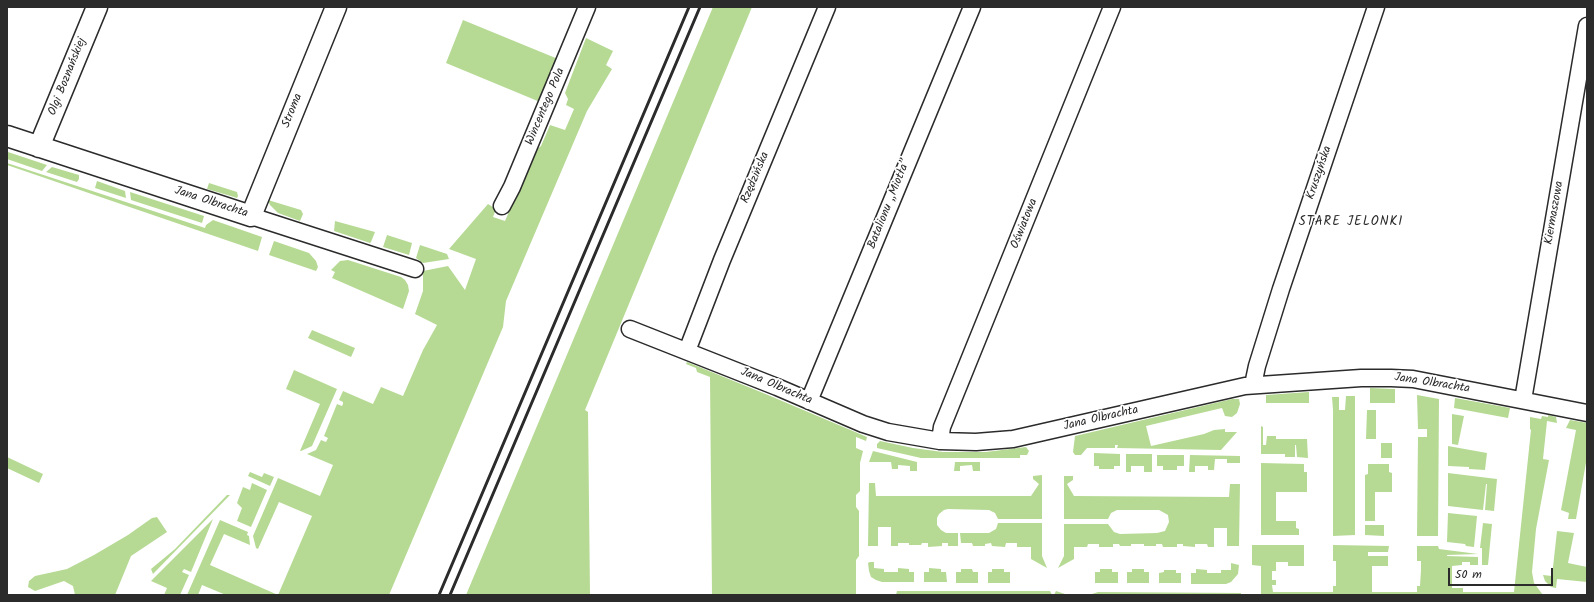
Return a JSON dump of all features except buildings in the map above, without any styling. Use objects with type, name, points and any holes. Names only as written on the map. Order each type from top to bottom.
[{"type":"street","name":"Olgi Boznańskiej","points":[[39,147],[97,7]]},
{"type":"street","name":"Stroma","points":[[251,216],[336,7]]},
{"type":"street","name":"Wincentego Pola","points":[[502,206],[512,187],[587,7]]},
{"type":"street","name":"Rzędzińska","points":[[686,351],[722,260],[827,7]]},
{"type":"street","name":"Batalionu „Miotła”","points":[[809,401],[972,7]]},
{"type":"street","name":"Oświatowa","points":[[940,441],[942,427],[1112,7]]},
{"type":"street","name":"Kruszyńska","points":[[1253,385],[1256,366],[1281,289],[1376,7]]},
{"type":"street","name":"Kiermaszowa","points":[[1522,400],[1587,26]]},
{"type":"street","name":"Jana Olbrachta","points":[[7,136],[415,269]]},
{"type":"street","name":"Jana Olbrachta","points":[[630,329],[809,401],[848,419],[874,428],[940,441],[976,442],[1013,439],[1253,385],[1361,378],[1398,378],[1447,385],[1587,412]]},
{"type":"green space","points":[[713,7],[752,7],[585,410],[588,412],[590,595],[466,595]]},
{"type":"green space","points":[[463,20],[558,59],[540,102],[446,63]]},
{"type":"green space","points":[[586,38],[613,51],[606,65],[612,69],[587,111],[506,301],[503,327],[389,595],[278,595],[312,516],[279,502],[258,549],[256,548],[253,536],[278,478],[320,496],[333,465],[307,454],[316,450],[321,440],[326,442],[328,438],[324,436],[337,404],[342,406],[343,404],[343,402],[339,400],[343,391],[373,404],[381,387],[403,396],[423,350],[437,325],[415,314],[423,291],[423,271],[448,266],[465,290],[476,259],[449,249],[488,204],[496,209],[493,217],[505,221],[535,151],[541,146],[550,125],[565,130],[574,109],[566,105],[568,99],[565,93]]},
{"type":"green space","points":[[8,152],[47,165],[42,171],[7,159]]},
{"type":"green space","points":[[7,163],[205,228],[206,225],[213,220],[262,237],[258,251],[7,165]]},
{"type":"green space","points":[[52,167],[79,175],[79,179],[77,182],[46,172]]},
{"type":"green space","points":[[97,181],[125,191],[126,198],[95,188]]},
{"type":"green space","points":[[209,183],[237,192],[238,196],[237,198],[207,189]]},
{"type":"green space","points":[[130,192],[204,216],[202,223],[131,200]]},
{"type":"green space","points":[[268,200],[301,210],[303,214],[300,221],[278,213],[270,205]]},
{"type":"green space","points":[[335,221],[375,232],[371,242],[370,243],[334,231]]},
{"type":"green space","points":[[387,235],[412,243],[409,255],[383,247]]},
{"type":"green space","points":[[274,241],[309,253],[316,261],[318,267],[316,271],[269,255]]},
{"type":"green space","points":[[420,245],[447,254],[449,259],[423,263],[416,258]]},
{"type":"green space","points":[[348,260],[401,277],[405,280],[409,291],[403,309],[332,278],[335,272],[331,270],[340,261]]},
{"type":"green space","points":[[312,330],[355,348],[351,357],[308,338]]},
{"type":"green space","points":[[687,362],[867,437],[866,441],[856,437],[856,448],[863,451],[860,463],[860,491],[856,495],[856,507],[859,511],[859,556],[856,560],[856,595],[712,595],[710,377],[697,372],[696,368],[686,364]]},
{"type":"green space","points":[[294,370],[337,389],[312,446],[301,451],[320,404],[286,389]]},
{"type":"green space","points":[[1370,388],[1395,389],[1395,403],[1370,403]]},
{"type":"green space","points":[[1309,392],[1309,403],[1266,403],[1266,395]]},
{"type":"green space","points":[[1417,395],[1439,399],[1438,536],[1417,536],[1418,437],[1427,437],[1427,429],[1418,429]]},
{"type":"green space","points":[[1346,396],[1355,396],[1355,535],[1333,536],[1332,397],[1339,397],[1339,410],[1345,410]]},
{"type":"green space","points":[[1455,398],[1510,408],[1508,418],[1454,408]]},
{"type":"green space","points":[[1232,399],[1239,399],[1240,404],[1237,413],[1232,417],[1225,416],[1222,408],[1146,426],[1151,446],[1204,434],[1214,430],[1225,429],[1225,432],[1237,432],[1221,450],[1117,448],[1118,445],[1115,445],[1115,448],[1087,448],[1081,455],[1075,455],[1073,452],[1075,436]]},
{"type":"green space","points":[[1367,410],[1376,410],[1376,439],[1366,439]]},
{"type":"green space","points":[[1452,414],[1464,416],[1458,445],[1452,444]]},
{"type":"green space","points":[[1548,415],[1556,417],[1557,423],[1547,421],[1543,459],[1549,460],[1536,529],[1532,572],[1534,583],[1543,595],[1261,595],[1261,566],[1252,565],[1252,545],[1304,545],[1304,566],[1288,566],[1288,562],[1276,562],[1276,571],[1272,571],[1272,580],[1276,580],[1276,585],[1272,585],[1273,592],[1333,592],[1333,586],[1336,586],[1336,561],[1333,561],[1333,545],[1389,546],[1388,552],[1368,552],[1368,556],[1388,556],[1388,566],[1372,566],[1372,592],[1417,592],[1417,586],[1420,586],[1421,561],[1417,561],[1417,546],[1438,546],[1439,549],[1478,554],[1447,555],[1478,557],[1478,565],[1470,565],[1470,562],[1462,562],[1462,565],[1452,566],[1452,588],[1463,588],[1463,592],[1514,592],[1531,430],[1530,417],[1541,419],[1542,416],[1548,417]]},
{"type":"green space","points":[[1570,420],[1587,423],[1587,457],[1576,519],[1568,519],[1569,513],[1561,510],[1576,430],[1566,428]]},
{"type":"green space","points":[[1261,426],[1263,427],[1263,445],[1266,445],[1267,436],[1276,436],[1276,439],[1307,439],[1308,458],[1297,457],[1296,445],[1295,457],[1285,457],[1285,454],[1261,454]]},
{"type":"green space","points":[[880,441],[913,448],[943,452],[986,452],[1026,447],[1029,451],[1027,455],[1020,455],[1020,458],[921,458],[877,448],[877,444]]},
{"type":"green space","points":[[1381,443],[1392,443],[1392,458],[1381,458]]},
{"type":"green space","points":[[1448,446],[1487,453],[1485,470],[1469,469],[1469,467],[1448,466]]},
{"type":"green space","points":[[873,451],[917,462],[917,471],[910,471],[910,466],[898,465],[898,469],[892,469],[891,462],[869,462]]},
{"type":"green space","points":[[1094,453],[1120,454],[1120,466],[1114,466],[1114,469],[1099,469],[1099,466],[1094,466]]},
{"type":"green space","points":[[1126,454],[1152,454],[1152,472],[1144,472],[1144,466],[1131,466],[1131,472],[1126,472]]},
{"type":"green space","points":[[1157,455],[1184,455],[1184,466],[1177,466],[1177,470],[1163,470],[1163,466],[1157,466]]},
{"type":"green space","points":[[1190,455],[1240,456],[1240,463],[1227,463],[1227,459],[1215,459],[1214,470],[1208,470],[1208,466],[1195,466],[1195,472],[1189,472]]},
{"type":"green space","points":[[7,457],[43,474],[39,483],[7,468]]},
{"type":"green space","points":[[955,462],[980,462],[980,471],[973,471],[972,465],[960,466],[960,471],[954,471]]},
{"type":"green space","points":[[1261,463],[1304,464],[1304,472],[1307,472],[1307,492],[1276,492],[1276,521],[1296,521],[1296,528],[1299,529],[1299,535],[1261,535]]},
{"type":"green space","points":[[1368,464],[1389,464],[1389,472],[1392,473],[1392,492],[1375,492],[1375,521],[1365,521],[1365,475],[1368,474]]},
{"type":"green space","points":[[250,472],[262,477],[264,473],[274,477],[270,486],[248,476]]},
{"type":"green space","points":[[1448,473],[1497,479],[1494,511],[1485,510],[1487,484],[1483,510],[1448,506]]},
{"type":"green space","points":[[1042,475],[1042,519],[998,519],[995,513],[989,510],[948,509],[939,514],[937,518],[937,525],[946,533],[958,533],[958,546],[948,546],[948,543],[942,543],[942,546],[928,547],[928,543],[922,543],[921,545],[909,545],[909,543],[898,543],[898,546],[891,546],[891,527],[878,527],[878,546],[868,546],[869,483],[875,483],[876,496],[1031,496],[1039,484],[1033,479],[1033,476]]},
{"type":"green space","points":[[1064,476],[1073,476],[1073,480],[1067,484],[1074,496],[1229,497],[1230,484],[1240,484],[1239,546],[1227,546],[1227,528],[1214,528],[1214,547],[1208,547],[1207,544],[1195,544],[1195,547],[1183,546],[1183,544],[1177,544],[1177,547],[1163,547],[1162,544],[1156,544],[1156,546],[1131,544],[1131,546],[1120,546],[1119,544],[1113,544],[1113,547],[1099,547],[1099,544],[1088,544],[1087,547],[1074,547],[1074,559],[1058,568],[1064,556],[1064,524],[1108,524],[1114,532],[1120,534],[1157,533],[1165,531],[1169,522],[1168,515],[1159,510],[1117,510],[1111,513],[1108,519],[1064,519]]},
{"type":"green space","points":[[252,483],[267,490],[251,527],[237,521],[242,508],[237,503],[243,487],[250,490]]},
{"type":"green space","points":[[227,495],[230,495],[153,574],[151,569],[175,549]]},
{"type":"green space","points":[[1448,513],[1477,516],[1474,547],[1466,546],[1465,544],[1447,542]]},
{"type":"green space","points":[[157,517],[167,532],[131,556],[115,595],[75,595],[73,586],[64,581],[35,591],[28,587],[29,581],[35,576],[67,569],[128,535],[152,518]]},
{"type":"green space","points":[[213,519],[191,572],[184,569],[182,572],[189,575],[180,595],[164,595],[167,588],[151,581]]},
{"type":"green space","points":[[220,520],[248,532],[247,535],[249,536],[250,545],[224,534],[210,565],[278,595],[226,595],[202,585],[198,595],[187,595]]},
{"type":"green space","points":[[998,523],[1042,523],[1042,556],[1047,568],[1031,559],[1031,547],[1017,547],[1017,543],[1006,543],[1005,547],[992,546],[991,543],[985,544],[985,546],[973,546],[972,543],[961,543],[960,533],[989,533],[996,529]]},
{"type":"green space","points":[[1483,523],[1492,524],[1488,565],[1482,565],[1482,548],[1480,548]]},
{"type":"green space","points":[[1365,525],[1384,525],[1384,536],[1365,535]]},
{"type":"green space","points":[[1557,531],[1574,533],[1568,563],[1587,567],[1587,582],[1557,579],[1556,588],[1551,587],[1545,581],[1543,575],[1552,576]]},
{"type":"green space","points":[[874,562],[874,568],[884,569],[884,572],[898,572],[898,568],[909,569],[909,572],[914,572],[914,582],[882,582],[876,580],[871,577],[869,571],[868,563]]},
{"type":"green space","points":[[1231,563],[1239,565],[1238,574],[1231,582],[1226,584],[1191,584],[1191,573],[1196,573],[1196,569],[1207,570],[1207,573],[1221,573],[1221,570],[1231,570]]},
{"type":"green space","points":[[929,568],[941,569],[941,572],[946,572],[947,582],[924,582],[924,572],[929,572]]},
{"type":"green space","points":[[961,569],[972,569],[973,572],[978,572],[978,583],[956,583],[956,572],[961,572]]},
{"type":"green space","points":[[992,569],[1004,569],[1004,572],[1010,572],[1010,583],[988,583],[988,572],[992,572]]},
{"type":"green space","points":[[1100,569],[1112,569],[1112,572],[1118,572],[1118,583],[1095,583],[1095,572],[1100,572]]},
{"type":"green space","points":[[1132,569],[1144,569],[1144,572],[1149,572],[1149,583],[1127,583],[1127,572],[1132,572]]},
{"type":"green space","points":[[1164,570],[1176,570],[1176,573],[1181,573],[1181,583],[1159,583],[1159,573],[1164,572]]},
{"type":"green space","points":[[897,591],[1050,591],[1052,595],[896,595]]},
{"type":"green space","points":[[1056,591],[1065,594],[1092,594],[1098,592],[1241,593],[1241,595],[1054,595]]},
{"type":"railway","points":[[439,595],[689,7]]},
{"type":"railway","points":[[450,595],[700,7]]},
{"type":"district","name":"STARE JELONKI","points":[[1351,223]]}]
